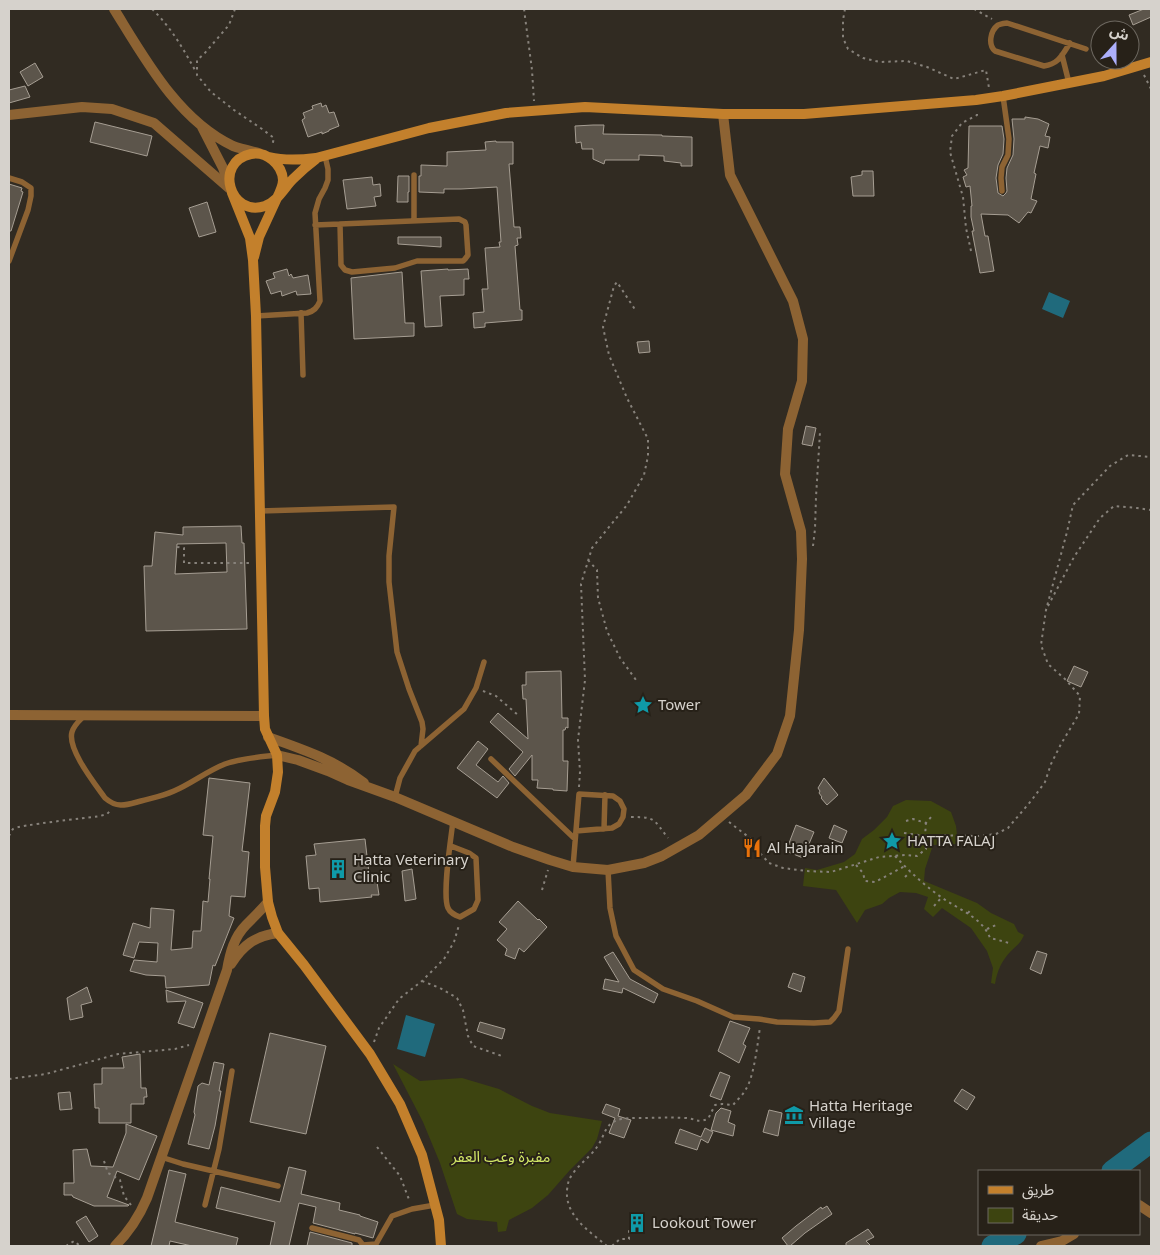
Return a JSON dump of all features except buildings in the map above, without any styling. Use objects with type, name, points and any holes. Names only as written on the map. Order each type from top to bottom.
[{"type":"main road","points":[[1140,66],[1151,62]]},
{"type":"main road","points":[[441,1246],[439,1220],[422,1155],[400,1104],[370,1054],[278,932],[268,902],[265,867],[265,826],[266,816],[275,792],[278,755],[265,729],[264,716],[256,316],[253,260],[250,238],[231,189],[229,176],[232,168],[243,156],[252,154],[298,161],[429,128],[506,113],[584,107],[723,114],[804,114],[976,100],[1104,76],[1126,70]]},
{"type":"main road","points":[[253,260],[259,237],[282,189],[283,180],[281,171],[276,163],[264,155]]},
{"type":"main road","points":[[231,189],[237,200],[245,205],[262,207],[270,204],[277,198],[292,179],[320,157]]},
{"type":"street","points":[[114,9],[145,59],[170,94],[202,127],[234,146],[264,155]]},
{"type":"street","points":[[9,115],[82,107],[112,109],[154,123],[231,189]]},
{"type":"street","points":[[278,755],[298,760],[368,786],[513,847],[550,860],[573,867],[608,870],[644,863],[662,856],[699,835],[746,795],[778,754],[790,716],[799,630],[802,559],[801,531],[785,474],[788,429],[802,380],[803,339],[793,301],[730,175],[723,114]]},
{"type":"street","points":[[202,127],[223,168],[231,189]]},
{"type":"street","points":[[9,715],[264,716]]},
{"type":"street","points":[[268,737],[324,759],[353,774],[368,786]]},
{"type":"street","points":[[228,970],[230,956],[238,935],[268,902]]},
{"type":"street","points":[[115,1246],[134,1225],[141,1212],[228,970],[237,954],[248,943],[262,936],[278,932]]},
{"type":"street","points":[[1140,1207],[1151,1213]]},
{"type":"street","points":[[1041,1246],[1062,1241],[1072,1235]]},
{"type":"lane","points":[[1070,43],[1058,61],[1044,66],[995,51],[990,44],[996,28],[1000,24],[1007,23],[1070,43],[1086,49]]},
{"type":"lane","points":[[1062,55],[1069,82]]},
{"type":"lane","points":[[1002,190],[1000,178],[1002,167],[1008,155],[1009,139],[1003,96]]},
{"type":"lane","points":[[256,316],[313,311],[320,301],[315,225],[316,205],[328,180],[328,169],[320,157]]},
{"type":"lane","points":[[414,175],[414,221]]},
{"type":"lane","points":[[9,178],[22,182],[31,188],[28,210],[9,261]]},
{"type":"lane","points":[[315,225],[460,218],[466,225],[467,257],[462,261],[424,261],[389,269],[348,272],[341,265],[340,224]]},
{"type":"lane","points":[[301,313],[303,375]]},
{"type":"lane","points":[[260,511],[394,507],[389,556],[389,582],[395,640],[399,662],[422,722],[421,746]]},
{"type":"lane","points":[[395,797],[400,778],[416,751],[464,709],[476,688],[484,662]]},
{"type":"lane","points":[[86,715],[72,732],[72,745],[105,798],[116,805],[126,805],[174,791],[228,763],[248,758],[278,755]]},
{"type":"lane","points":[[491,760],[575,839]]},
{"type":"lane","points":[[573,867],[575,839],[579,794],[613,796],[620,801],[624,808],[623,817],[619,824],[612,828],[576,830]]},
{"type":"lane","points":[[604,829],[605,795]]},
{"type":"lane","points":[[450,846],[476,858],[478,900],[474,909],[460,917],[454,915],[448,909],[445,898],[450,846],[453,821]]},
{"type":"lane","points":[[608,870],[610,908],[616,936],[634,970],[662,989],[734,1017],[776,1022],[830,1022],[838,1011],[848,949]]},
{"type":"lane","points":[[205,1205],[218,1149],[232,1071]]},
{"type":"lane","points":[[161,1157],[183,1164],[278,1186]]},
{"type":"lane","points":[[312,1228],[359,1240],[363,1245],[376,1245],[392,1216],[412,1209],[435,1205]]},
{"type":"path","points":[[152,9],[160,16],[184,49],[210,92],[274,138],[264,155]]},
{"type":"path","points":[[198,75],[196,60],[204,54],[229,24],[235,9]]},
{"type":"path","points":[[524,9],[535,111]]},
{"type":"path","points":[[845,9],[843,38],[848,49],[863,58],[880,62],[907,61],[927,67],[954,79],[986,70],[990,98]]},
{"type":"path","points":[[974,9],[1000,24]]},
{"type":"path","points":[[1140,66],[1151,89]]},
{"type":"path","points":[[971,251],[966,228],[963,197],[950,152],[952,136],[962,124],[977,114],[976,100]]},
{"type":"path","points":[[579,794],[578,740],[585,680],[581,584],[592,548],[627,505],[644,475],[648,456],[648,439],[627,398],[609,355],[603,327],[614,286],[617,282],[636,311]]},
{"type":"path","points":[[812,551],[815,529],[820,432]]},
{"type":"path","points":[[904,833],[925,836],[996,834],[1008,828],[1045,782],[1061,744],[1079,714],[1080,696],[1048,664],[1041,645],[1046,610],[1067,532],[1072,505],[1110,466],[1128,455],[1151,457]]},
{"type":"path","points":[[1046,610],[1074,557],[1100,518],[1114,506],[1151,510]]},
{"type":"path","points":[[177,547],[184,548],[184,563],[261,563]]},
{"type":"path","points":[[588,560],[597,570],[598,598],[608,631],[620,658],[636,680]]},
{"type":"path","points":[[476,688],[496,696],[518,715]]},
{"type":"path","points":[[9,836],[12,829],[21,826],[100,816],[107,814],[116,805]]},
{"type":"path","points":[[722,816],[755,842],[759,852],[769,863],[783,868],[831,872],[879,857],[917,856],[926,849],[926,823],[932,816]]},
{"type":"path","points":[[623,817],[646,817],[652,819],[668,838]]},
{"type":"path","points":[[906,822],[914,820],[926,823]]},
{"type":"path","points":[[895,856],[910,872],[942,898],[968,913],[987,929],[990,938],[1008,943]]},
{"type":"path","points":[[542,890],[550,860]]},
{"type":"path","points":[[856,865],[863,873],[865,881],[874,882],[904,866]]},
{"type":"path","points":[[905,877],[910,872]]},
{"type":"path","points":[[934,906],[942,898]]},
{"type":"path","points":[[968,913],[972,908]]},
{"type":"path","points":[[370,1054],[379,1028],[399,999],[422,981],[444,959],[454,942],[460,917]]},
{"type":"path","points":[[987,929],[996,925]]},
{"type":"path","points":[[422,981],[440,988],[457,998],[463,1010],[472,1046],[502,1056]]},
{"type":"path","points":[[607,1246],[585,1227],[572,1212],[567,1199],[568,1181],[573,1173],[596,1148],[603,1138],[608,1124],[620,1120],[653,1118],[688,1118],[700,1122],[708,1119],[715,1105],[734,1105],[746,1089],[750,1079],[758,1042],[759,1019]]},
{"type":"path","points":[[9,1079],[46,1074],[118,1054],[175,1049],[203,1041]]},
{"type":"path","points":[[377,1147],[400,1176],[409,1196],[412,1209]]},
{"type":"path","points":[[104,1161],[108,1173],[120,1180],[124,1196],[130,1204],[141,1212]]},
{"type":"path","points":[[612,1246],[620,1239],[629,1239],[628,1227]]},
{"type":"path","points":[[66,1246],[74,1241],[80,1246]]},
{"type":"green space","points":[[906,800],[931,801],[951,812],[956,826],[958,844],[933,845],[925,869],[924,881],[977,903],[991,913],[1014,924],[1018,932],[1024,935],[1003,962],[995,984],[991,983],[993,968],[987,951],[971,928],[942,908],[933,917],[924,909],[928,897],[916,893],[900,892],[882,904],[865,910],[857,923],[836,890],[803,886],[805,868],[817,870],[844,862],[855,854],[862,839],[887,817],[893,806]]},
{"type":"green space","name":"مفبرة وعب العفر","points":[[393,1064],[420,1081],[462,1078],[499,1089],[550,1113],[602,1121],[597,1139],[592,1148],[548,1195],[532,1208],[509,1220],[506,1231],[498,1232],[497,1222],[467,1219],[457,1214],[440,1163],[423,1122]]},
{"type":"water","points":[[1049,292],[1070,301],[1063,318],[1042,309]]},
{"type":"water","points":[[406,1015],[435,1024],[425,1057],[397,1049]]},
{"type":"waterway","points":[[1113,1170],[1151,1142]]},
{"type":"waterway","points":[[992,1246],[1014,1235]]},
{"type":"place","name":"Tower","points":[[643,705]]},
{"type":"place","name":"HATTA FALAJ","points":[[892,841]]},
{"type":"place","name":"Al Hajarain","points":[[752,848]]},
{"type":"place","name":"Hatta Veterinary Clinic","points":[[338,869]]},
{"type":"place","name":"Hatta Heritage Village","points":[[794,1115]]},
{"type":"place","name":"Lookout Tower","points":[[637,1223]]}]
